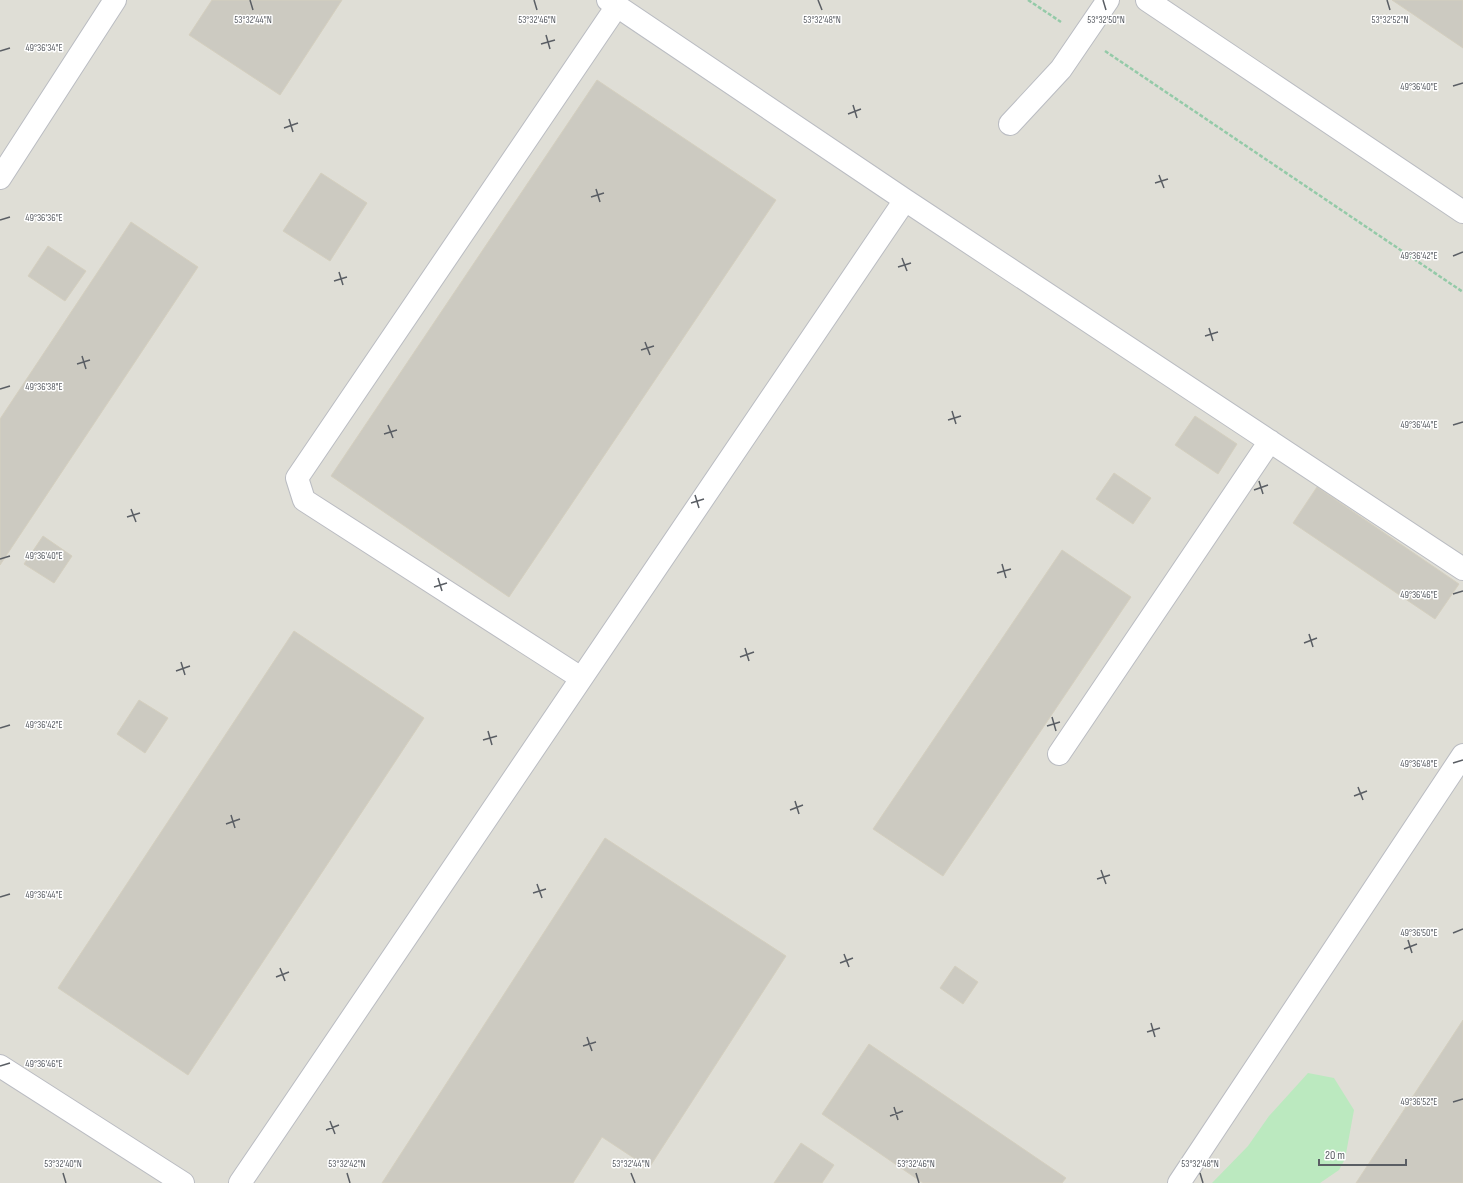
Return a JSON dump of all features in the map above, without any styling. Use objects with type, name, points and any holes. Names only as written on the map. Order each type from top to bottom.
[{"type":"street","points":[[0,178],[115,0]]},
{"type":"street","points":[[1010,124],[1061,69],[1108,0]]},
{"type":"street","points":[[1147,0],[1463,212]]},
{"type":"street","points":[[581,678],[304,500],[297,478],[613,3],[905,200],[1463,569]]},
{"type":"street","points":[[240,1183],[905,200]]},
{"type":"street","points":[[1060,754],[1270,441]]},
{"type":"street","points":[[1180,1183],[1463,755]]},
{"type":"street","points":[[0,1066],[183,1183]]},
{"type":"path","points":[[1028,0],[1463,292]]},
{"type":"shaded area","points":[[0,0],[1463,0],[1463,1183],[0,1183]]},
{"type":"green space","points":[[1308,1073],[1334,1078],[1354,1110],[1345,1159],[1339,1170],[1320,1183],[1212,1183],[1248,1146],[1269,1116]]},
{"type":"building","points":[[212,0],[342,0],[280,95],[189,35]]},
{"type":"building","points":[[1392,0],[1463,0],[1463,48]]},
{"type":"building","points":[[597,80],[776,200],[509,597],[331,476]]},
{"type":"building","points":[[321,173],[367,203],[330,261],[283,231]]},
{"type":"building","points":[[131,222],[198,267],[0,565],[0,419]]},
{"type":"building","points":[[48,246],[86,271],[65,301],[28,276]]},
{"type":"building","points":[[1195,416],[1237,444],[1218,474],[1175,445]]},
{"type":"building","points":[[1114,473],[1151,498],[1133,524],[1096,499]]},
{"type":"building","points":[[1317,487],[1459,584],[1435,619],[1293,523]]},
{"type":"building","points":[[43,536],[72,556],[54,583],[24,564]]},
{"type":"building","points":[[1062,550],[1131,597],[943,876],[873,829]]},
{"type":"building","points":[[294,631],[424,718],[188,1075],[58,988]]},
{"type":"building","points":[[139,700],[168,718],[145,753],[117,734]]},
{"type":"building","points":[[605,838],[786,956],[649,1168],[602,1137],[573,1183],[382,1183]]},
{"type":"building","points":[[955,966],[978,982],[963,1004],[940,988]]},
{"type":"building","points":[[1463,1020],[1463,1183],[1356,1183]]},
{"type":"building","points":[[869,1044],[1066,1178],[1062,1183],[923,1183],[822,1114]]},
{"type":"building","points":[[801,1143],[834,1165],[822,1183],[774,1183]]}]
